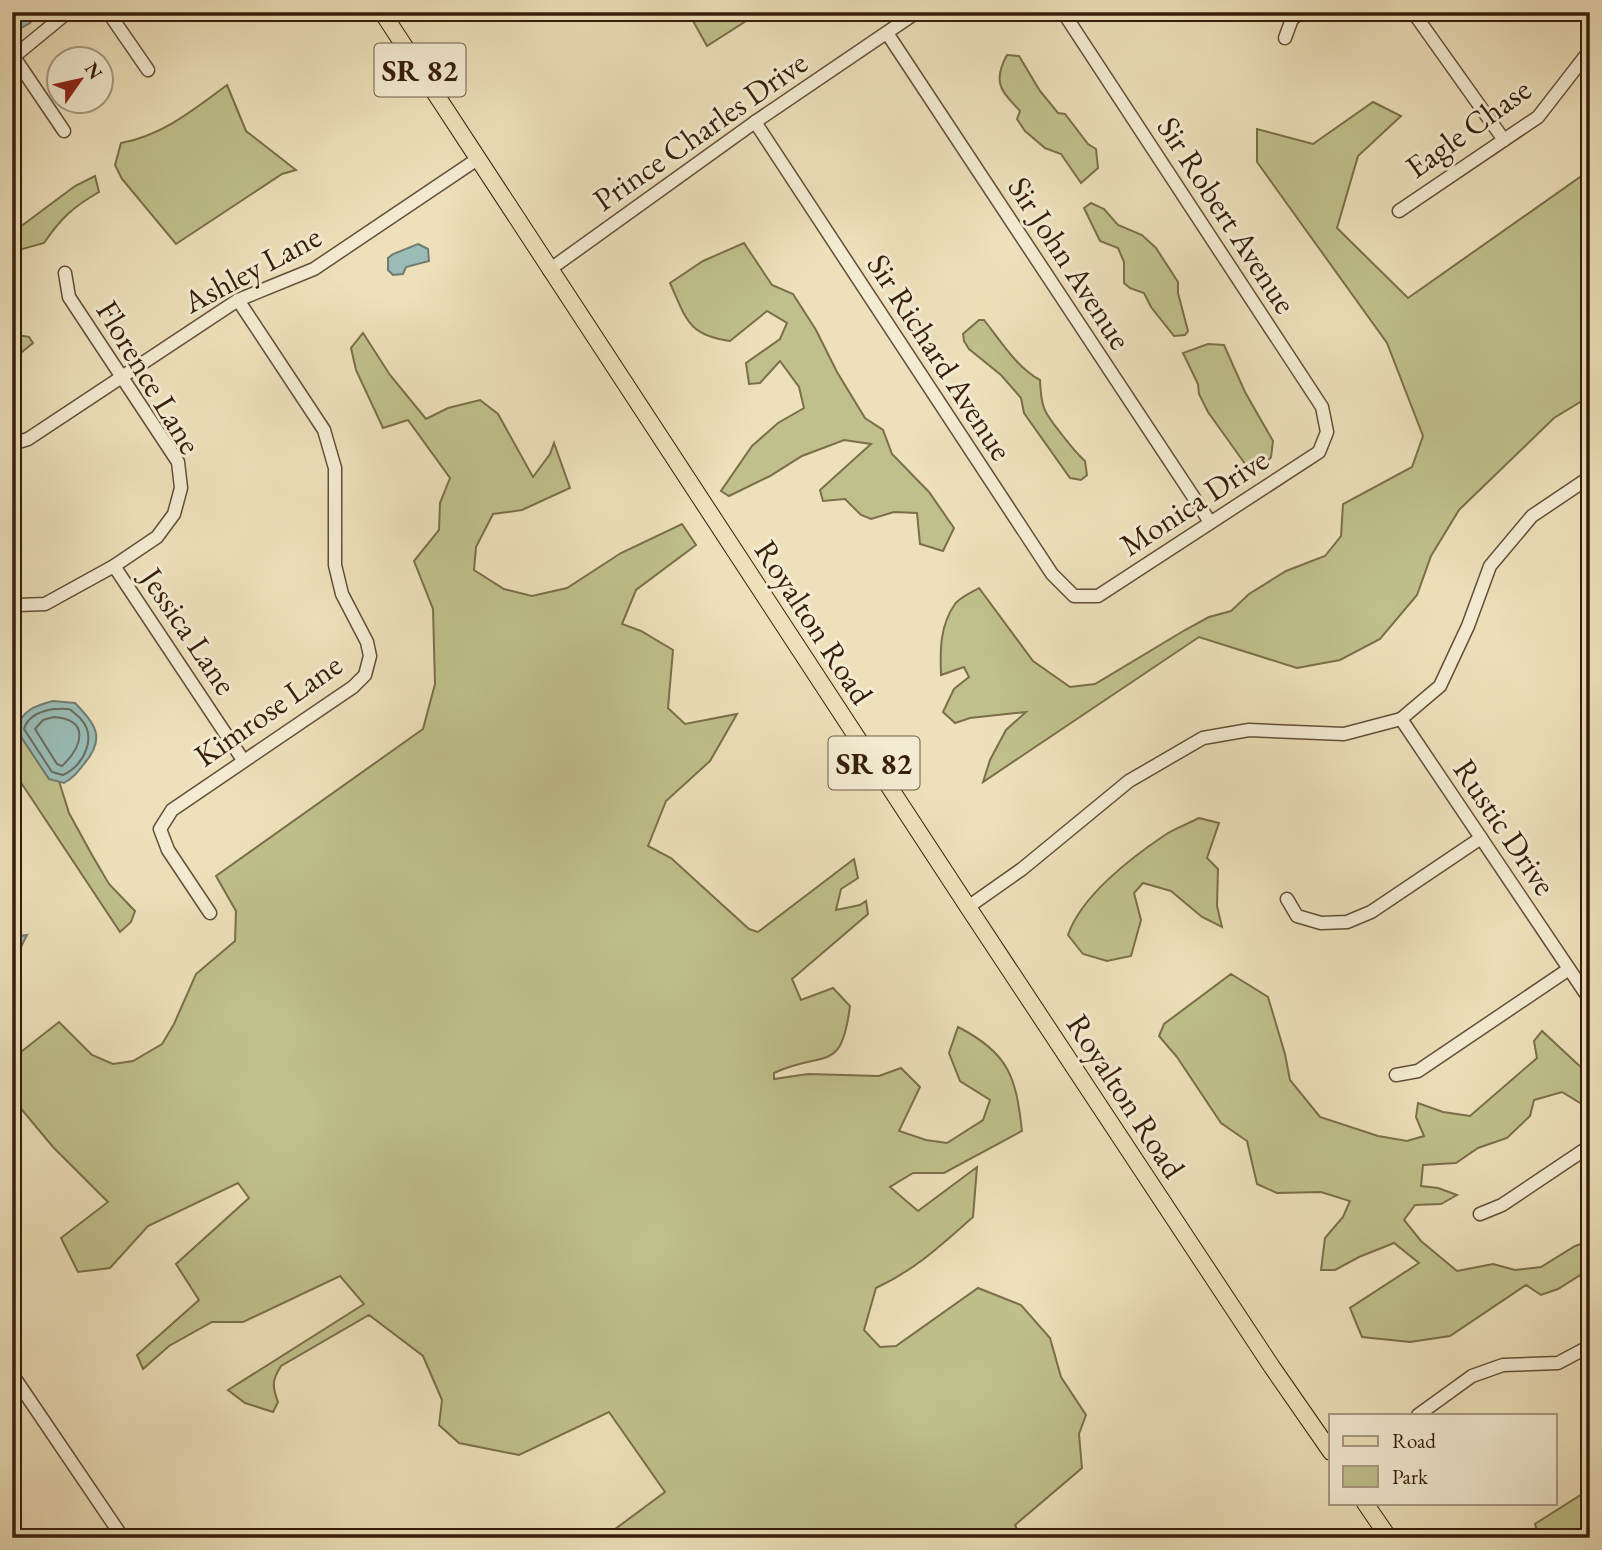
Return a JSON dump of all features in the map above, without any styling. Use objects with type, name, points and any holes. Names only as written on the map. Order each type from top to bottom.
[{"type":"main road","name":"Royalton Road","points":[[382,12],[968,907],[1329,1449]]},
{"type":"main road","points":[[1366,1504],[1389,1538]]},
{"type":"street","points":[[65,131],[13,57],[68,12]]},
{"type":"street","points":[[108,12],[148,71]]},
{"type":"street","name":"Prince Charles Drive","points":[[549,270],[755,122],[917,12]]},
{"type":"street","name":"Sir Robert Avenue","points":[[1063,12],[1322,407],[1327,432],[1318,452]]},
{"type":"street","points":[[1285,38],[1292,19],[1301,12]]},
{"type":"street","points":[[1413,12],[1504,140]]},
{"type":"street","name":"Sir John Avenue","points":[[887,33],[1210,522]]},
{"type":"street","name":"Eagle Chase","points":[[1399,211],[1538,117],[1590,50]]},
{"type":"street","name":"Sir Richard Avenue","points":[[755,122],[1052,574],[1074,596],[1098,596]]},
{"type":"street","name":"Ashley Lane","points":[[12,444],[28,439],[238,300],[314,269],[478,158]]},
{"type":"street","name":"Florence Lane","points":[[12,602],[17,605],[46,604],[114,566],[157,537],[174,514],[181,488],[178,461],[69,297],[65,273]]},
{"type":"street","name":"Kimrose Lane","points":[[210,913],[168,850],[160,828],[172,810],[353,687],[365,676],[370,656],[367,642],[342,594],[335,565],[335,468],[324,430],[238,300]]},
{"type":"street","name":"Monica Drive","points":[[1098,596],[1318,452]]},
{"type":"street","points":[[968,907],[1022,869],[1129,781],[1203,738],[1249,730],[1344,734],[1401,719],[1440,686],[1468,626],[1490,566],[1532,516],[1590,477]]},
{"type":"street","name":"Jessica Lane","points":[[114,566],[243,760]]},
{"type":"street","name":"Rustic Drive","points":[[1401,719],[1590,1000]]},
{"type":"street","points":[[1287,899],[1297,916],[1321,923],[1347,922],[1371,912],[1481,838]]},
{"type":"street","points":[[1396,1075],[1418,1071],[1569,969]]},
{"type":"street","points":[[1480,1214],[1502,1205],[1590,1146]]},
{"type":"street","points":[[1419,1414],[1472,1376],[1503,1365],[1558,1363],[1590,1346]]},
{"type":"street","points":[[12,1374],[123,1538]]},
{"type":"green space","points":[[688,12],[760,12],[707,46]]},
{"type":"green space","points":[[1007,55],[1019,56],[1040,91],[1058,113],[1065,114],[1088,144],[1096,149],[1098,168],[1081,183],[1061,154],[1045,148],[1025,131],[1017,119],[1020,111],[1001,86],[1000,72]]},
{"type":"green space","points":[[227,85],[246,131],[296,170],[282,174],[176,244],[122,179],[115,165],[121,143],[164,128]]},
{"type":"green space","points":[[1373,102],[1401,116],[1358,156],[1337,228],[1408,298],[1590,170],[1590,396],[1554,418],[1459,510],[1431,556],[1417,595],[1380,639],[1340,660],[1297,668],[1199,637],[983,782],[990,760],[1006,730],[1026,712],[970,718],[955,723],[943,712],[954,689],[969,677],[964,667],[941,675],[941,647],[946,620],[960,599],[979,588],[1033,661],[1070,687],[1095,684],[1209,617],[1231,611],[1249,594],[1286,571],[1325,556],[1341,536],[1343,504],[1412,467],[1423,436],[1387,343],[1257,162],[1257,129],[1313,144]]},
{"type":"green space","points":[[95,176],[99,192],[68,214],[44,243],[12,252],[12,233],[75,186]]},
{"type":"green space","points":[[1091,203],[1104,209],[1118,225],[1142,235],[1156,248],[1178,282],[1178,293],[1188,331],[1185,335],[1174,336],[1151,307],[1144,293],[1124,283],[1124,262],[1118,248],[1100,241],[1084,208]]},
{"type":"green space","points":[[744,243],[772,285],[793,294],[865,418],[883,430],[892,454],[929,492],[954,528],[943,551],[920,544],[917,513],[894,512],[871,519],[861,515],[845,499],[823,501],[820,490],[871,444],[844,440],[802,456],[770,476],[729,496],[721,491],[752,446],[778,423],[804,408],[799,387],[780,361],[760,383],[749,384],[746,363],[780,339],[787,323],[767,311],[730,341],[716,338],[696,329],[690,323],[670,283],[703,261]]},
{"type":"green space","points":[[979,320],[984,320],[1016,361],[1040,380],[1041,398],[1048,416],[1085,461],[1087,475],[1081,480],[1070,478],[1024,413],[1021,398],[1001,375],[969,349],[963,334]]},
{"type":"green space","points":[[363,333],[390,375],[426,419],[448,408],[480,400],[498,414],[533,477],[550,454],[554,443],[570,488],[522,510],[493,514],[476,547],[474,570],[504,589],[532,596],[567,588],[621,553],[682,524],[696,545],[636,590],[622,624],[641,631],[673,650],[668,708],[685,724],[737,714],[710,761],[666,801],[648,846],[671,858],[749,929],[758,932],[854,859],[858,878],[841,889],[836,910],[860,905],[866,901],[868,914],[792,979],[801,1000],[833,988],[850,1006],[842,1043],[828,1057],[774,1073],[774,1079],[808,1074],[879,1076],[901,1068],[920,1087],[899,1131],[926,1140],[947,1143],[983,1120],[990,1100],[960,1081],[949,1053],[958,1027],[989,1047],[1007,1068],[1017,1096],[1022,1131],[944,1173],[913,1173],[890,1187],[918,1211],[977,1167],[973,1217],[915,1265],[876,1288],[864,1330],[880,1347],[896,1346],[978,1288],[1021,1305],[1050,1338],[1061,1377],[1086,1415],[1079,1434],[1082,1468],[1015,1525],[1021,1538],[603,1538],[665,1492],[609,1412],[519,1455],[459,1443],[439,1425],[442,1400],[423,1356],[369,1315],[281,1366],[275,1379],[278,1402],[273,1412],[245,1403],[228,1390],[364,1304],[340,1276],[243,1322],[212,1322],[169,1346],[143,1369],[137,1355],[199,1300],[176,1264],[249,1198],[238,1183],[148,1226],[110,1268],[78,1272],[61,1238],[108,1202],[53,1147],[12,1098],[12,1059],[59,1022],[92,1055],[113,1064],[133,1061],[162,1044],[196,974],[235,941],[236,911],[216,876],[423,729],[435,684],[433,609],[414,561],[439,530],[440,503],[450,478],[408,420],[383,428],[356,370],[351,348]]},
{"type":"green space","points":[[12,334],[29,337],[33,343],[12,360]]},
{"type":"green space","points":[[1208,344],[1224,345],[1245,392],[1273,441],[1271,457],[1264,466],[1248,468],[1208,412],[1199,394],[1198,384],[1183,353]]},
{"type":"green space","points":[[12,717],[18,724],[17,730],[49,779],[59,781],[69,813],[109,884],[135,911],[131,922],[120,932],[12,769]]},
{"type":"green space","points":[[1199,818],[1219,823],[1207,858],[1218,869],[1217,906],[1222,927],[1202,917],[1171,891],[1143,883],[1134,893],[1141,920],[1131,956],[1107,961],[1083,954],[1068,935],[1084,906],[1123,866],[1173,830]]},
{"type":"green space","points":[[1231,974],[1268,997],[1290,1080],[1320,1117],[1378,1136],[1407,1141],[1424,1136],[1416,1117],[1418,1103],[1443,1112],[1470,1116],[1537,1058],[1534,1041],[1542,1031],[1584,1070],[1590,1071],[1590,1109],[1562,1092],[1534,1100],[1530,1116],[1507,1138],[1478,1148],[1456,1163],[1423,1165],[1421,1186],[1438,1188],[1457,1195],[1441,1204],[1415,1205],[1404,1220],[1421,1241],[1457,1271],[1493,1264],[1515,1270],[1541,1267],[1575,1246],[1590,1241],[1590,1269],[1558,1289],[1541,1295],[1526,1285],[1450,1336],[1410,1342],[1362,1337],[1350,1308],[1419,1263],[1394,1243],[1335,1270],[1321,1270],[1325,1238],[1343,1217],[1350,1201],[1321,1192],[1277,1193],[1257,1184],[1247,1141],[1221,1123],[1177,1057],[1159,1036],[1164,1024]]},
{"type":"green space","points":[[1590,1489],[1590,1538],[1539,1538],[1535,1524]]},
{"type":"water","points":[[12,12],[40,12],[30,23],[12,33]]},
{"type":"water","points":[[418,244],[428,249],[429,261],[406,267],[403,274],[393,275],[388,270],[388,258]]},
{"type":"water","points":[[53,701],[75,703],[96,732],[95,747],[91,755],[75,775],[64,783],[49,779],[16,729],[22,717],[30,710]]},
{"type":"water","points":[[27,935],[12,965],[12,937]]}]
